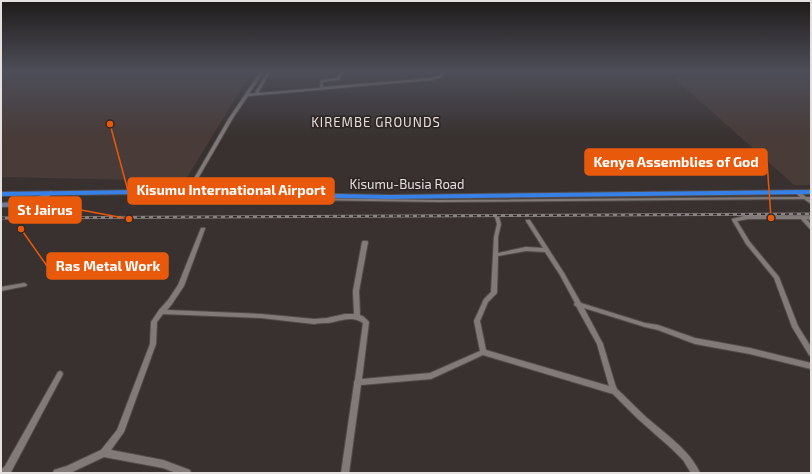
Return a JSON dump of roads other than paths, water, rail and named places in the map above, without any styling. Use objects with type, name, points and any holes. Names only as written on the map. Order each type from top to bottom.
[{"type":"highway","name":"Kisumu-Busia Road","points":[[2,193],[164,193],[389,197],[811,192]]},
{"type":"street","points":[[187,194],[246,95],[267,93]]},
{"type":"street","points":[[797,192],[811,203]]},
{"type":"street","points":[[1,205],[28,204],[35,202],[51,193]]},
{"type":"street","points":[[164,193],[168,196],[178,197],[439,201],[811,198]]},
{"type":"street","points":[[482,352],[477,321],[486,301],[494,293],[496,238],[499,224],[497,217]]},
{"type":"street","points":[[811,218],[748,217],[734,220],[748,243],[776,277],[795,327],[811,353]]},
{"type":"street","points":[[802,218],[811,227]]},
{"type":"street","points":[[528,221],[562,274],[600,344],[615,391],[647,422],[686,456],[696,473]]},
{"type":"street","points":[[57,473],[68,470],[104,453],[120,432],[153,344],[154,322],[181,286],[203,229]]},
{"type":"street","points":[[357,316],[356,291],[365,242]]},
{"type":"street","points":[[496,255],[526,249],[546,250]]},
{"type":"street","points":[[1,289],[24,285]]},
{"type":"street","points":[[577,304],[658,328],[695,341],[750,351],[811,366]]},
{"type":"street","points":[[161,312],[260,316],[321,321],[357,316],[366,322],[345,473]]},
{"type":"street","points":[[357,382],[431,376],[482,352],[615,391]]},
{"type":"street","points":[[4,473],[8,469],[60,374]]},
{"type":"street","points":[[104,453],[163,464],[187,473]]},
{"type":"railway","points":[[1,218],[811,214]]},
{"type":"place","name":"Kisumu International Airport","points":[[110,124]]},
{"type":"place","name":"Kenya Assemblies of God","points":[[771,218]]},
{"type":"place","name":"St Jairus","points":[[129,219]]},
{"type":"place","name":"Ras Metal Work","points":[[21,229]]},
{"type":"district","name":"KIREMBE GROUNDS","points":[[376,122]]}]
